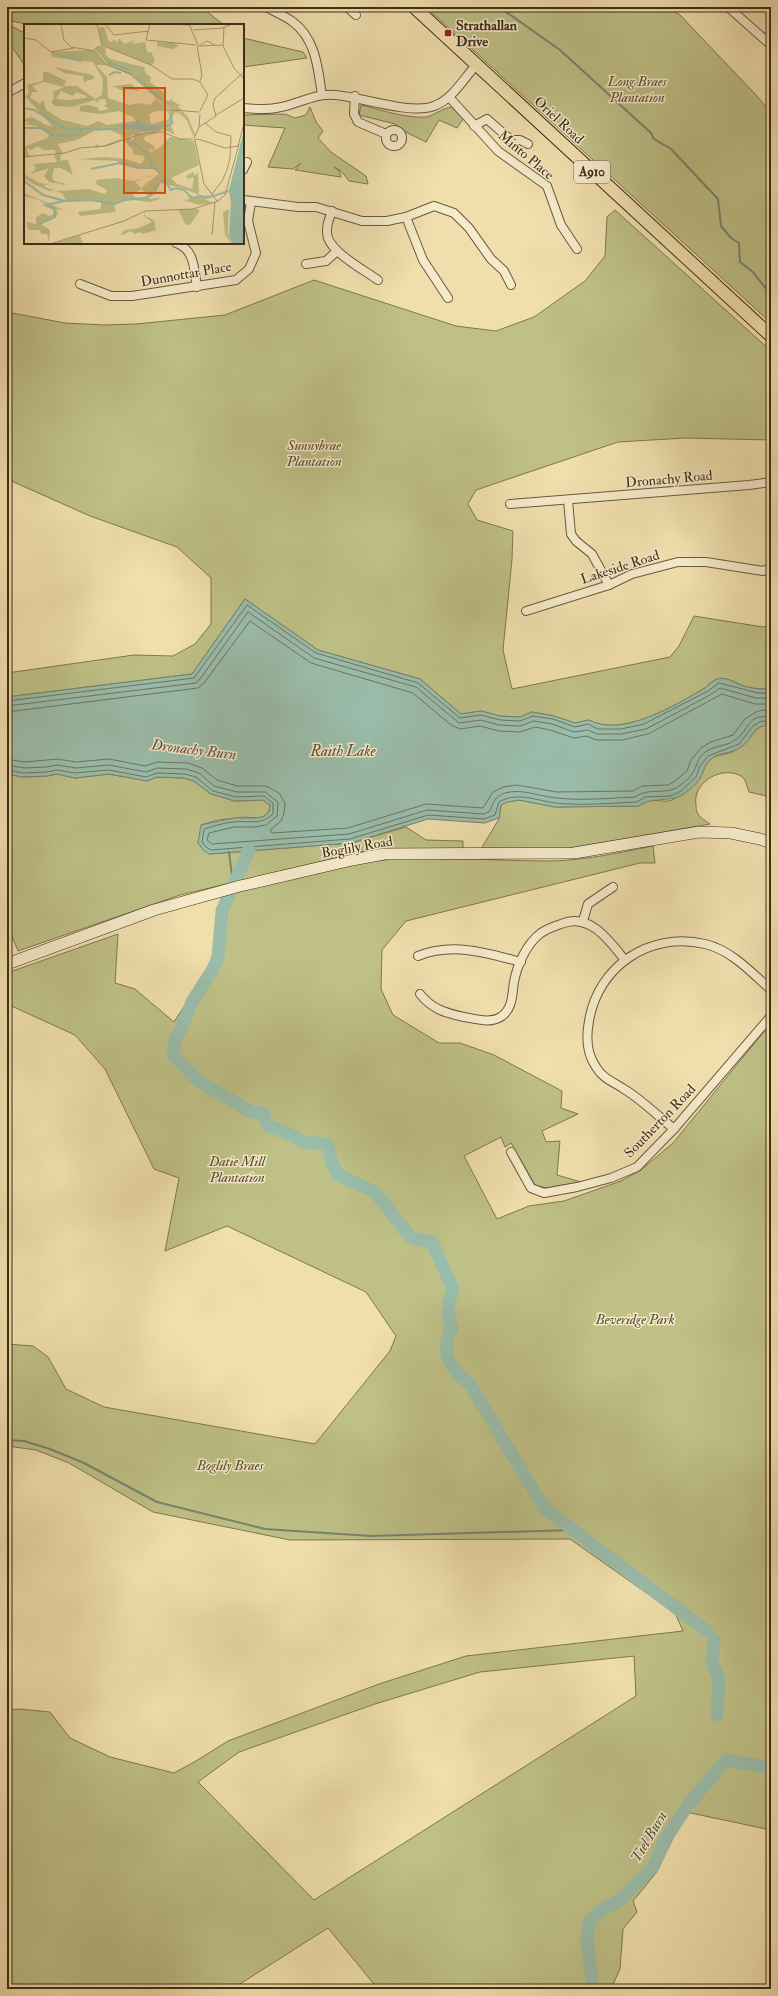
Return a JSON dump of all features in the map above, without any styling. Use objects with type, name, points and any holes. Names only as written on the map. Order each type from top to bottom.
[{"type":"main road","name":"Oriel Road","points":[[414,7],[771,336]]},
{"type":"main road","name":"Boglily Road","points":[[7,964],[154,910],[240,886],[384,854],[574,853],[699,832],[732,833],[771,843]]},
{"type":"street","points":[[347,7],[356,15]]},
{"type":"street","points":[[728,7],[771,45]]},
{"type":"street","points":[[268,8],[294,22],[307,38],[316,57],[322,95]]},
{"type":"street","points":[[244,108],[276,108],[322,95],[355,96],[411,109],[434,106],[449,97],[477,64]]},
{"type":"street","points":[[7,93],[24,83]]},
{"type":"street","points":[[355,96],[354,114],[358,122],[386,134]]},
{"type":"street","name":"Minto Place","points":[[449,97],[498,151],[547,186],[561,225],[577,249]]},
{"type":"street","name":"Minto Place","points":[[474,126],[487,119],[511,140],[520,140],[528,144]]},
{"type":"street","points":[[244,168],[247,162]]},
{"type":"street","points":[[247,201],[316,207],[362,221],[387,221],[406,217],[434,206],[454,213],[469,228],[491,259],[504,271],[511,285]]},
{"type":"street","name":"Dunnottar Place","points":[[80,284],[111,296],[132,296],[236,280],[249,269],[256,253],[248,220],[247,201]]},
{"type":"street","points":[[332,211],[327,225],[328,238],[337,250],[378,280]]},
{"type":"street","points":[[406,217],[423,260],[448,298]]},
{"type":"street","points":[[179,244],[184,246],[192,258],[197,287]]},
{"type":"street","points":[[306,264],[326,261],[337,250]]},
{"type":"street","name":"Dronachy Road","points":[[510,504],[749,486],[771,482]]},
{"type":"street","points":[[568,500],[571,534],[576,541],[592,554],[609,585]]},
{"type":"street","name":"Lakeside Road","points":[[526,611],[609,585],[632,574],[678,562],[706,562],[763,571],[771,568]]},
{"type":"street","points":[[583,921],[588,904],[613,887]]},
{"type":"street","points":[[420,994],[428,1004],[444,1013],[485,1021],[502,1017],[510,1006],[515,980],[521,962],[533,940],[542,932],[564,923],[583,921],[607,936],[624,959]]},
{"type":"street","points":[[674,1129],[625,1089],[602,1076],[590,1057],[587,1046],[588,1025],[594,1000],[606,979],[624,959],[643,949],[668,941],[693,941],[706,944],[737,960],[771,990]]},
{"type":"street","points":[[418,956],[432,950],[479,950],[521,962]]},
{"type":"street","name":"Southerton Road","points":[[511,1152],[531,1188],[544,1193],[577,1187],[611,1178],[637,1167],[674,1129],[771,1016]]},
{"type":"green space","points":[[7,7],[201,7],[223,24],[26,24],[7,20]]},
{"type":"green space","name":"Long Braes Plantation","points":[[426,7],[666,7],[680,15],[756,95],[771,113],[771,323]]},
{"type":"green space","points":[[7,24],[24,32],[24,65],[10,44],[7,46]]},
{"type":"green space","points":[[244,38],[303,52],[307,58],[244,67]]},
{"type":"green space","points":[[361,105],[411,117],[426,117],[452,107],[463,119],[457,128],[439,120],[426,142],[404,131],[395,124],[359,115]]},
{"type":"green space","points":[[310,107],[316,122],[323,131],[318,138],[331,152],[366,176],[368,184],[349,181],[341,171],[334,167],[340,172],[341,177],[295,170],[301,163],[293,169],[268,167],[285,128],[244,125],[244,115],[285,114],[295,118],[306,115]]},
{"type":"green space","name":"Sunnybrae Plantation","points":[[615,210],[771,351],[771,440],[685,438],[618,442],[476,490],[468,504],[477,520],[513,531],[512,559],[503,650],[512,689],[670,657],[679,646],[694,616],[763,627],[771,625],[771,689],[750,688],[721,678],[714,680],[705,688],[664,710],[633,722],[617,725],[602,724],[589,720],[575,723],[554,716],[532,712],[520,717],[500,716],[481,711],[461,714],[420,679],[318,650],[245,599],[192,674],[7,697],[7,673],[134,655],[173,656],[195,644],[211,624],[211,578],[177,547],[90,516],[7,479],[7,312],[65,323],[104,325],[136,324],[225,315],[314,280],[456,326],[496,331],[534,317],[585,281],[605,256],[607,217]]},
{"type":"green space","points":[[763,725],[771,726],[771,797],[749,792],[743,777],[733,773],[725,773],[710,778],[703,783],[699,790],[696,797],[696,808],[697,813],[710,824],[564,849],[481,849],[499,819],[501,805],[507,802],[519,800],[555,807],[639,806],[648,801],[670,801],[699,780],[705,765],[711,759],[738,748]]},
{"type":"green space","points":[[7,774],[23,777],[57,774],[75,778],[109,774],[147,781],[157,777],[184,778],[194,781],[211,794],[235,801],[263,800],[270,805],[269,812],[263,817],[218,820],[201,825],[209,854],[351,843],[406,827],[426,840],[463,841],[463,850],[369,850],[180,895],[18,951],[7,924]]},
{"type":"green space","points":[[653,846],[655,863],[640,863],[406,921],[382,950],[381,989],[393,1015],[439,1043],[460,1043],[494,1055],[562,1091],[561,1108],[578,1114],[542,1131],[546,1142],[560,1141],[557,1175],[581,1182],[546,1188],[535,1185],[511,1143],[505,1147],[501,1137],[464,1156],[497,1219],[529,1206],[564,1201],[621,1181],[641,1170],[673,1143],[771,1023],[771,1830],[686,1812],[656,1873],[633,1901],[637,1912],[623,1929],[620,1969],[611,1989],[378,1989],[328,1928],[232,1989],[7,1989],[7,1710],[19,1709],[50,1712],[70,1738],[110,1757],[174,1773],[228,1741],[379,1684],[466,1656],[683,1631],[675,1613],[570,1539],[290,1540],[153,1512],[69,1463],[36,1450],[7,1446],[7,1344],[33,1346],[48,1357],[66,1389],[104,1407],[315,1444],[390,1351],[396,1336],[366,1292],[227,1226],[165,1251],[179,1178],[154,1169],[105,1069],[75,1035],[7,1004],[7,973],[118,934],[115,983],[135,989],[174,1022],[219,954],[224,949],[224,912],[232,893],[314,872],[377,861],[435,858],[559,861],[600,856]],"holes":[[[634,1656],[636,1696],[314,1900],[198,1782],[239,1752],[375,1704],[480,1672]]]},
{"type":"water","name":"Raith Lake","points":[[245,599],[318,650],[420,679],[461,714],[481,711],[500,716],[520,717],[532,712],[554,716],[575,723],[589,720],[602,724],[617,725],[633,722],[664,710],[705,688],[714,680],[721,678],[750,688],[771,689],[771,726],[760,727],[757,729],[741,747],[713,757],[706,764],[697,783],[682,795],[671,799],[649,801],[639,806],[555,807],[519,800],[507,802],[501,805],[499,818],[485,823],[428,819],[351,843],[209,854],[203,850],[198,843],[201,825],[234,818],[263,817],[269,812],[270,805],[263,800],[235,801],[211,794],[194,781],[184,778],[157,777],[147,781],[109,774],[75,778],[57,774],[23,777],[7,774],[7,697],[192,674]]},
{"type":"waterway","points":[[499,7],[560,50],[651,133],[654,139],[671,149],[718,199],[721,226],[731,238],[739,243],[740,262],[753,272],[771,295]]},
{"type":"waterway","points":[[249,850],[222,911],[218,957],[213,969],[192,1002],[175,1040],[173,1055],[197,1080],[251,1112],[263,1113],[268,1126],[289,1134],[304,1142],[327,1144],[332,1163],[338,1175],[375,1192],[411,1238],[432,1242],[453,1289],[448,1308],[452,1328],[446,1344],[449,1359],[457,1373],[470,1384],[544,1508],[707,1631]]},
{"type":"waterway","points":[[229,852],[233,884]]},
{"type":"waterway","points":[[7,1440],[24,1441],[50,1449],[84,1463],[157,1502],[265,1529],[371,1536],[573,1530]]},
{"type":"waterway","points":[[714,1640],[712,1663],[719,1679],[717,1715]]},
{"type":"waterway","name":"Tiel Burn","points":[[593,1989],[587,1939],[590,1920],[605,1908],[620,1900],[653,1867],[666,1838],[688,1805],[726,1760],[771,1768]]},
{"type":"place","name":"Strathallan Drive","points":[[448,33]]},
{"type":"water label","name":"Dronachy Burn","points":[[194,750]]},
{"type":"park label","name":"Datie Mill Plantation","points":[[237,1170]]},
{"type":"park label","name":"Beveridge Park","points":[[635,1319]]},
{"type":"park label","name":"Boglily Braes","points":[[230,1465]]}]
